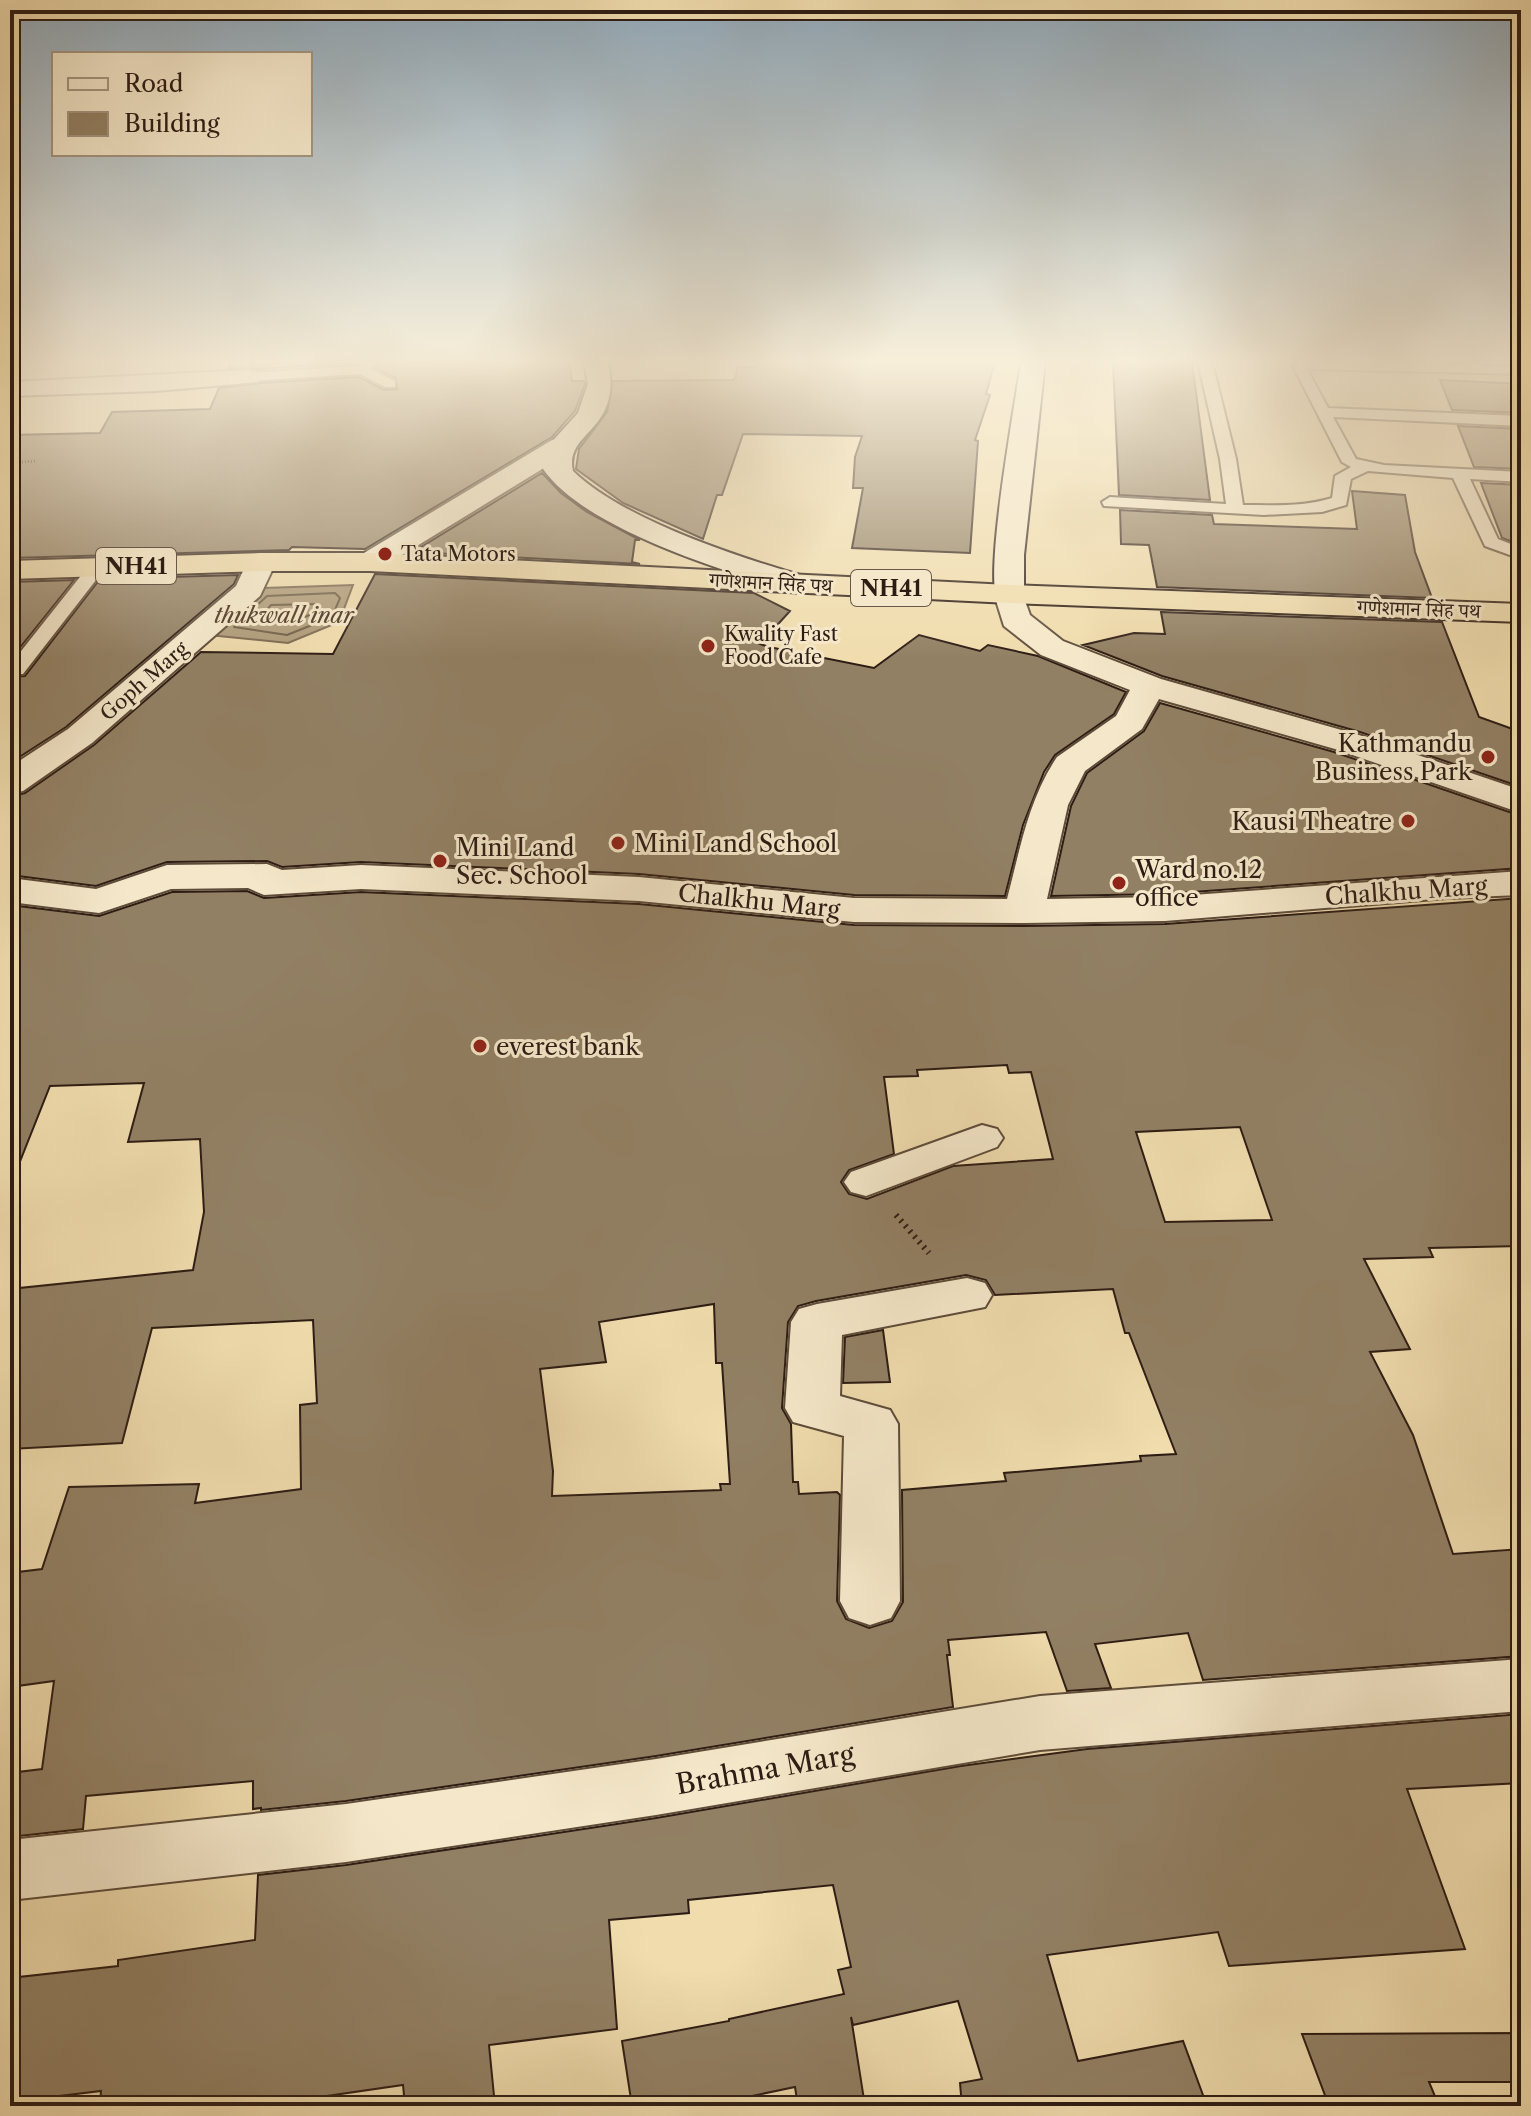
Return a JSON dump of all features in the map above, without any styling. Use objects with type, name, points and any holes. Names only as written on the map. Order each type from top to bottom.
[{"type":"highway","name":"गणेशमान सिंह पथ","points":[[261,562],[370,562],[1009,594],[1521,613]]},
{"type":"highway","name":"NH41","points":[[10,570],[261,562]]},
{"type":"street","points":[[370,562],[537,461]]},
{"type":"street","points":[[558,461],[557,469],[569,486],[657,535],[739,567],[799,584]]},
{"type":"street","points":[[1021,461],[1009,555],[1009,594],[1015,619],[1052,648],[1149,686],[1347,742],[1521,802]]},
{"type":"street","name":"Goph Marg","points":[[10,783],[80,736],[249,590],[261,562]]},
{"type":"street","points":[[1024,911],[1050,805],[1070,765],[1130,722],[1149,686]]},
{"type":"street","name":"Chalkhu Marg","points":[[10,890],[99,901],[167,877],[267,876],[264,883],[361,877],[639,889],[854,910],[1024,911],[1165,909],[1521,883]]},
{"type":"street","points":[[866,1182],[982,1138]]},
{"type":"street","points":[[870,1601],[871,1424],[812,1408],[817,1322],[967,1295]]},
{"type":"street","name":"Brahma Marg","points":[[10,1870],[346,1833],[672,1785],[1040,1723],[1521,1685]]},
{"type":"lane","points":[[1228,461],[1235,507]]},
{"type":"lane","points":[[1349,461],[1364,467],[1521,477]]},
{"type":"lane","points":[[1110,502],[1327,508],[1340,501],[1343,476],[1364,467]]},
{"type":"lane","points":[[1459,474],[1491,542],[1521,554]]},
{"type":"lane","points":[[16,670],[97,567]]},
{"type":"path","points":[[10,463],[36,461]]},
{"type":"path","points":[[866,1182],[967,1295]]},
{"type":"water","name":"thukwall inar","points":[[353,585],[339,622],[288,643],[208,635],[263,588]]},
{"type":"building","points":[[10,461],[512,461],[365,549],[292,547],[289,550],[10,558]]},
{"type":"building","points":[[577,461],[734,461],[722,495],[717,495],[703,539],[623,503],[576,469]]},
{"type":"building","points":[[855,461],[977,461],[970,553],[852,548],[863,488],[853,488]]},
{"type":"building","points":[[1117,461],[1205,461],[1210,500],[1119,495]]},
{"type":"building","points":[[1472,461],[1521,461],[1521,469],[1474,467]]},
{"type":"building","points":[[542,473],[561,493],[587,512],[640,540],[635,540],[632,562],[640,564],[413,552]]},
{"type":"building","points":[[1481,483],[1521,485],[1521,545],[1502,538]]},
{"type":"building","points":[[1352,491],[1405,495],[1415,552],[1432,598],[1157,587],[1149,545],[1121,544],[1120,510],[1212,515],[1214,524],[1357,529]]},
{"type":"building","points":[[375,574],[754,593],[790,611],[760,644],[769,647],[874,668],[919,635],[980,651],[988,645],[1038,656],[1126,692],[1114,714],[1055,755],[1044,772],[1023,825],[1005,896],[854,895],[639,874],[361,862],[282,867],[267,861],[167,862],[96,886],[10,875],[10,797],[25,793],[94,745],[201,652],[333,654]]},
{"type":"building","points":[[238,575],[234,584],[66,727],[10,763],[10,677],[25,676],[100,579]]},
{"type":"building","points":[[74,580],[10,660],[10,582]]},
{"type":"building","points":[[1161,612],[1442,622],[1479,717],[1521,732],[1521,787],[1360,732],[1162,676],[1083,645],[1134,633],[1165,634]]},
{"type":"building","points":[[1160,703],[1334,752],[1521,816],[1521,868],[1165,894],[1051,896],[1071,806],[1087,773],[1144,731]]},
{"type":"building","points":[[247,891],[264,898],[361,892],[639,904],[854,925],[1024,926],[1165,924],[1521,898],[1521,1246],[1429,1248],[1433,1257],[1364,1259],[1410,1349],[1370,1352],[1413,1435],[1453,1554],[1521,1549],[1521,1656],[1203,1680],[1188,1633],[1095,1644],[1111,1688],[1067,1691],[1046,1632],[948,1640],[953,1707],[656,1756],[346,1801],[261,1810],[253,1809],[253,1781],[86,1796],[83,1829],[10,1837],[10,1773],[42,1769],[54,1681],[10,1687],[10,1573],[42,1569],[69,1487],[199,1484],[195,1503],[301,1489],[300,1405],[317,1403],[313,1320],[152,1328],[122,1443],[10,1449],[10,1289],[193,1270],[204,1212],[200,1139],[128,1142],[144,1083],[50,1086],[13,1179],[10,1179],[10,905],[99,916],[172,892]],"holes":[[[1007,1065],[1009,1073],[1031,1072],[1053,1159],[953,1166],[867,1199],[849,1194],[841,1182],[849,1170],[894,1154],[884,1077],[918,1076],[917,1070]],[[1240,1127],[1272,1220],[1165,1222],[1136,1132]],[[966,1275],[986,1280],[995,1295],[1113,1289],[1125,1333],[1129,1333],[1176,1454],[1140,1456],[1141,1461],[1004,1473],[1006,1481],[902,1490],[903,1602],[892,1621],[869,1628],[846,1619],[837,1601],[840,1495],[837,1492],[799,1494],[798,1482],[793,1482],[791,1424],[782,1408],[788,1322],[798,1306]],[[714,1304],[716,1363],[722,1363],[730,1484],[720,1484],[721,1490],[552,1496],[553,1471],[540,1369],[606,1362],[599,1322]]]},
{"type":"building","points":[[883,1330],[890,1382],[843,1383],[845,1337]]},
{"type":"building","points":[[1521,1714],[1521,1783],[1407,1789],[1465,1949],[1229,1966],[1218,1932],[1047,1955],[1078,2061],[1183,2041],[1207,2106],[962,2106],[960,2083],[982,2079],[958,2001],[853,2025],[851,2017],[865,2106],[798,2106],[795,2087],[704,2106],[632,2106],[622,2041],[729,2021],[844,1994],[838,1970],[851,1967],[833,1885],[688,1900],[689,1913],[609,1920],[617,2029],[489,2045],[495,2106],[405,2106],[403,2085],[258,2106],[100,2106],[101,2091],[10,2102],[10,1978],[118,1966],[118,1960],[255,1940],[258,1875],[346,1865],[656,1818],[961,1766],[1087,1749]]},
{"type":"building","points":[[1521,2033],[1521,2082],[1429,2082],[1439,2106],[1329,2106],[1302,2034]]},
{"type":"place","name":"Tata Motors","points":[[385,554]]},
{"type":"place","name":"Kwality Fast Food Cafe","points":[[708,646]]},
{"type":"place","name":"Kathmandu Business Park","points":[[1488,757]]},
{"type":"place","name":"Kausi Theatre","points":[[1408,821]]},
{"type":"place","name":"Mini Land School","points":[[618,843]]},
{"type":"place","name":"Mini Land Sec. School","points":[[440,861]]},
{"type":"place","name":"Ward no.12 office","points":[[1119,883]]},
{"type":"place","name":"everest bank","points":[[480,1046]]}]
